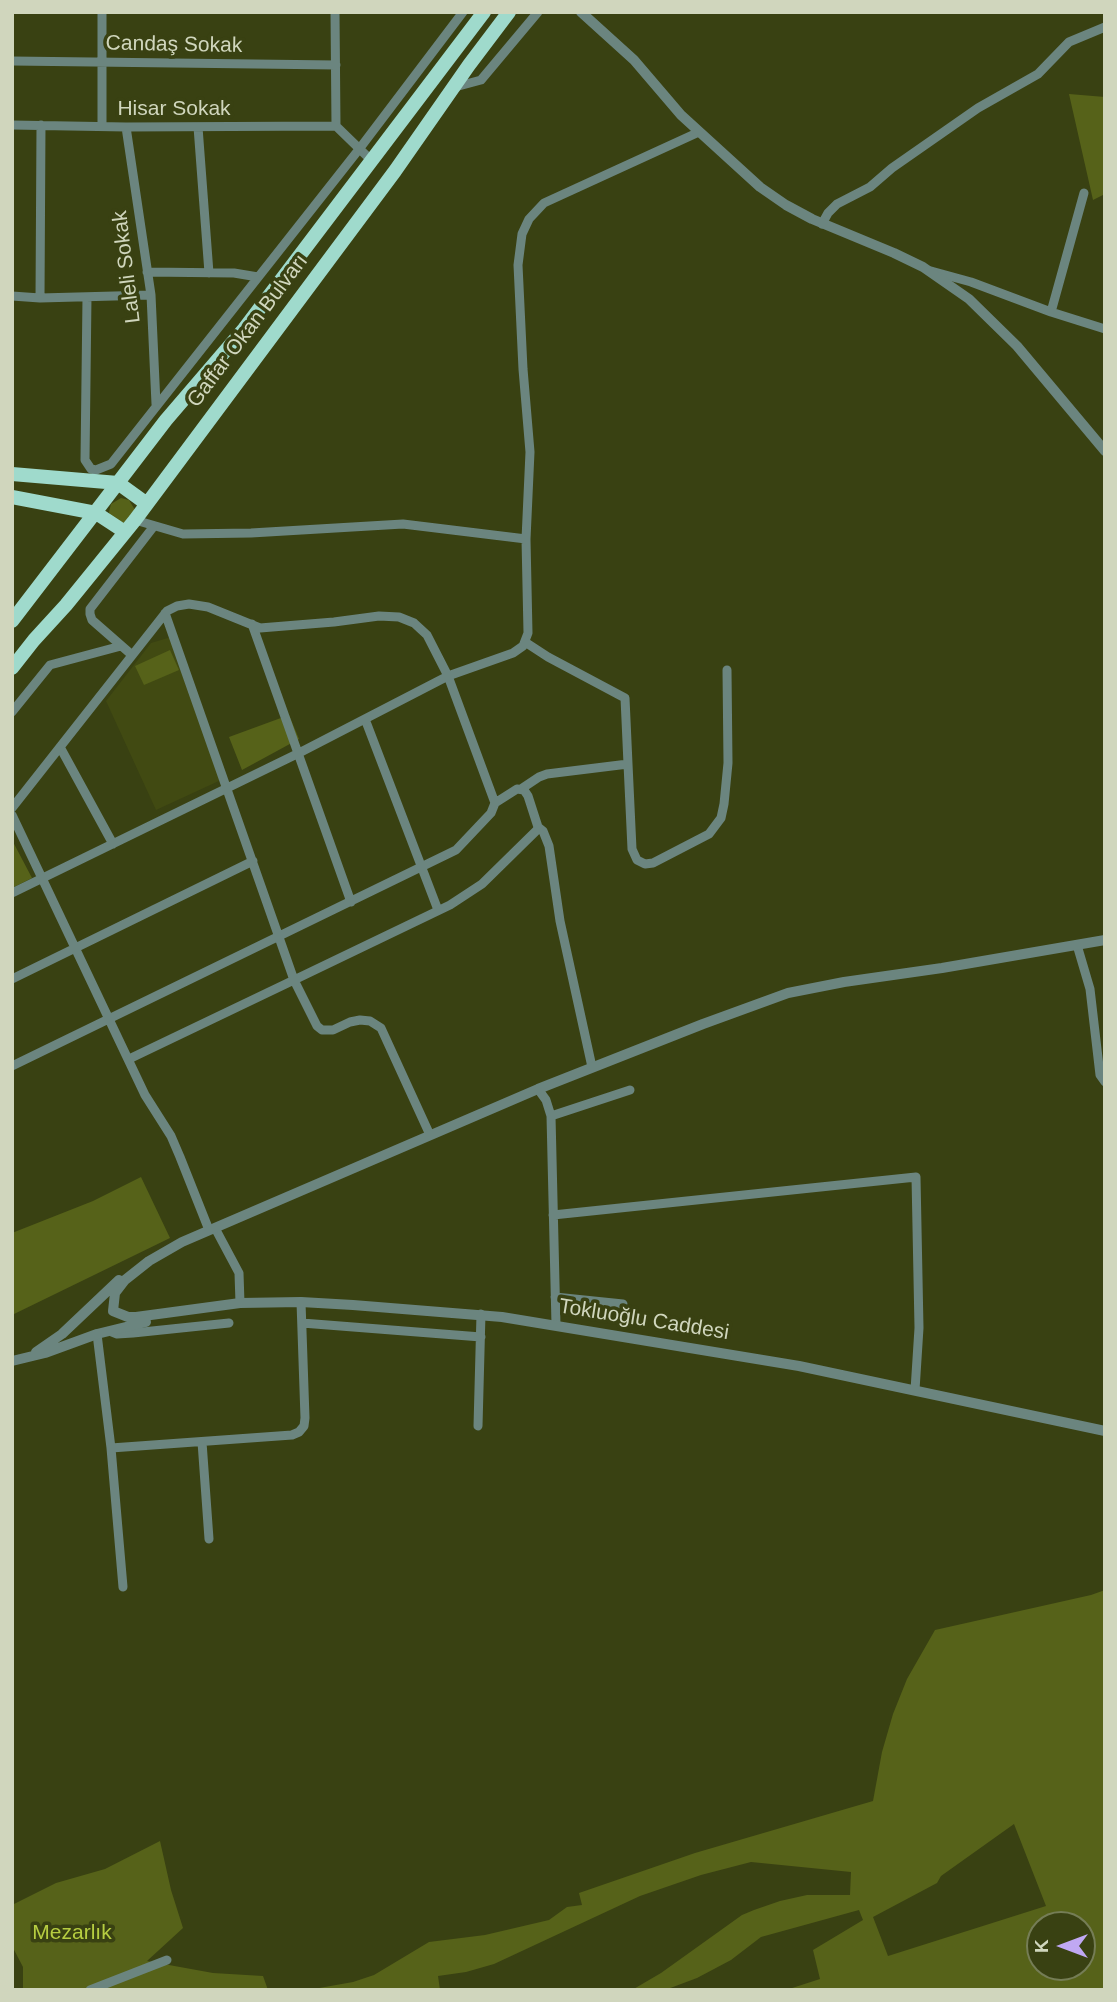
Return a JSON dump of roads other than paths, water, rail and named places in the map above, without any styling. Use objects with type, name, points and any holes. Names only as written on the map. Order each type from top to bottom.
[{"type":"highway","name":"Gaffar Okan Bulvarı","points":[[12,621],[166,420],[244,329],[484,12]]},
{"type":"highway","name":"Gaffar Okan Bulvarı","points":[[12,668],[135,520],[395,171],[509,12]]},
{"type":"highway","points":[[12,474],[118,483],[147,504]]},
{"type":"highway","points":[[12,497],[96,513],[125,532]]},
{"type":"street","points":[[102,12],[102,126]]},
{"type":"street","points":[[335,12],[336,126],[372,161]]},
{"type":"street","points":[[87,297],[85,454],[86,465],[91,470],[96,470],[111,464],[360,148],[463,12]]},
{"type":"street","points":[[453,87],[481,80],[538,12]]},
{"type":"street","points":[[581,12],[594,17],[649,75],[681,115],[761,187],[786,205],[822,224],[902,256],[929,270],[968,299],[1001,329],[1033,364],[1105,451]]},
{"type":"street","points":[[822,224],[837,204],[870,187],[892,168],[978,108],[1038,74],[1069,42],[1105,27]]},
{"type":"street","name":"Candaş Sokak","points":[[12,61],[336,65]]},
{"type":"street","name":"Hisar Sokak","points":[[12,125],[336,126]]},
{"type":"street","points":[[40,298],[41,125]]},
{"type":"street","name":"Laleli Sokak","points":[[126,127],[151,295],[156,404]]},
{"type":"street","points":[[198,127],[209,273]]},
{"type":"street","points":[[12,893],[299,753],[447,676],[513,653],[523,646],[528,634],[526,538],[530,453],[518,265],[522,234],[534,213],[544,203],[699,132]]},
{"type":"street","points":[[1051,312],[1084,193]]},
{"type":"street","points":[[929,270],[1105,329]]},
{"type":"street","points":[[147,272],[258,277]]},
{"type":"street","points":[[12,296],[40,298],[151,295]]},
{"type":"street","points":[[135,520],[183,534],[403,524],[526,538]]},
{"type":"street","points":[[132,655],[92,620],[90,609],[154,526]]},
{"type":"street","points":[[12,808],[165,613],[177,606],[195,604],[260,628],[379,615],[403,618],[419,626],[427,635],[447,676],[495,803]]},
{"type":"street","points":[[165,613],[294,980],[317,1026],[322,1030],[333,1030],[360,1020],[374,1023],[381,1028],[430,1135]]},
{"type":"street","points":[[252,624],[351,902]]},
{"type":"street","points":[[525,642],[625,698],[632,849],[638,860],[645,864],[653,863],[709,834],[721,818],[728,764],[727,670]]},
{"type":"street","points":[[12,712],[50,665],[121,646]]},
{"type":"street","points":[[365,719],[438,910]]},
{"type":"street","points":[[60,747],[113,844]]},
{"type":"street","points":[[12,1066],[456,850],[491,813],[495,803],[539,777],[628,764]]},
{"type":"street","points":[[129,1059],[438,910],[482,884],[537,830],[538,821],[527,794],[521,789]]},
{"type":"street","points":[[12,815],[145,1095],[170,1136],[212,1229],[239,1273],[240,1303]]},
{"type":"street","points":[[538,827],[543,831],[549,846],[560,921],[592,1067]]},
{"type":"street","points":[[12,979],[253,861]]},
{"type":"street","points":[[33,1354],[62,1334],[121,1278],[181,1242],[592,1067],[788,993],[1105,940]]},
{"type":"street","points":[[1077,945],[1090,989],[1100,1075],[1105,1082]]},
{"type":"street","points":[[538,1089],[546,1100],[551,1116],[556,1325]]},
{"type":"street","points":[[551,1116],[629,1090]]},
{"type":"street","points":[[553,1215],[916,1177],[919,1328],[915,1390]]},
{"type":"street","points":[[134,1272],[115,1293],[110,1331],[117,1334],[133,1333],[229,1323]]},
{"type":"street","points":[[555,1297],[623,1304]]},
{"type":"street","points":[[111,1448],[292,1435],[302,1429],[305,1418],[301,1302]]},
{"type":"street","name":"Tokluoğlu Caddesi","points":[[113,1311],[131,1317],[240,1303],[301,1302],[481,1314],[799,1366],[1105,1431]]},
{"type":"street","points":[[91,1307],[106,1306],[113,1311]]},
{"type":"street","points":[[91,1307],[87,1325],[97,1334],[111,1448],[123,1587]]},
{"type":"street","name":"Tokluoğlu Caddesi","points":[[12,1361],[172,1313]]},
{"type":"street","points":[[478,1426],[481,1314]]},
{"type":"street","points":[[302,1322],[481,1337]]},
{"type":"street","points":[[202,1441],[209,1539]]},
{"type":"street","points":[[90,1990],[167,1959]]},
{"type":"park label","name":"Mezarlık","points":[[72,1933]]}]
